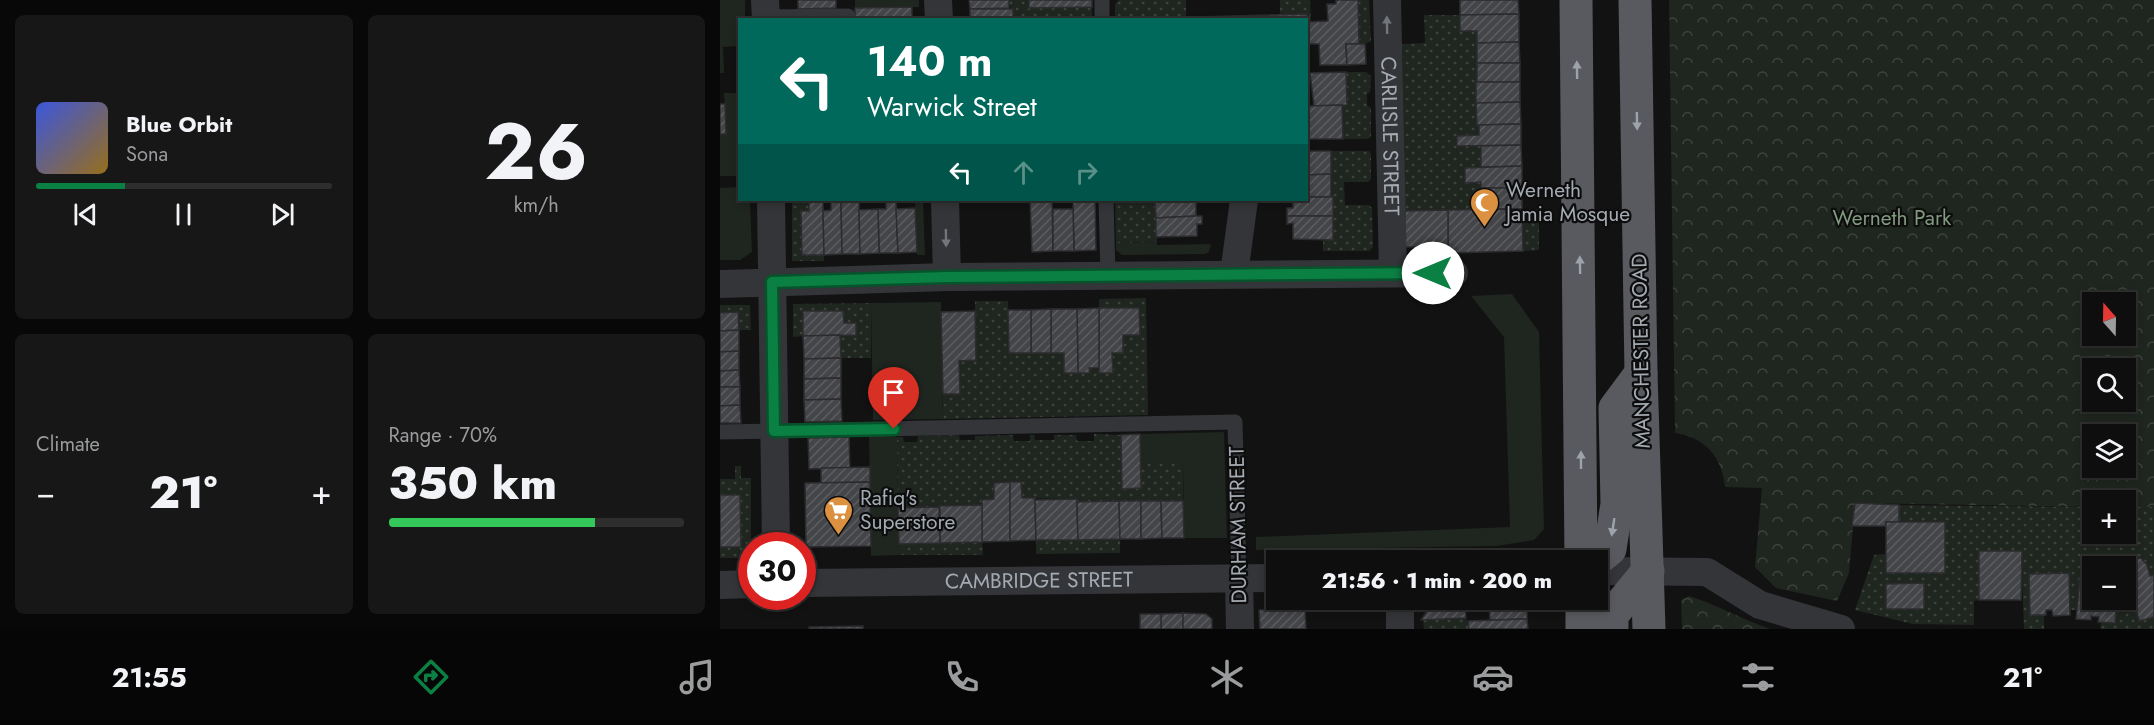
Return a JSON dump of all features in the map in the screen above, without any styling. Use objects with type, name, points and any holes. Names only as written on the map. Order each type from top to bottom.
[{"type":"highway","points":[[1576,0],[1581,550]]},
{"type":"highway","name":"MANCHESTER ROAD","points":[[1635,0],[1648,629]]},
{"type":"highway","points":[[1608,550],[1617,504],[1615,408],[1641,373]]},
{"type":"highway","points":[[1612,629],[1612,615],[1648,571]]},
{"type":"highway","points":[[1582,610],[1582,629]]},
{"type":"street","points":[[938,0],[939,18]]},
{"type":"street","name":"CARLISLE STREET","points":[[1387,0],[1393,273]]},
{"type":"street","points":[[771,201],[776,532]]},
{"type":"street","points":[[945,201],[947,277]]},
{"type":"street","points":[[1234,274],[1244,201]]},
{"type":"street","points":[[720,284],[947,277],[1454,273]]},
{"type":"street","points":[[1608,571],[1707,572],[1760,605],[1807,625],[1841,629]]},
{"type":"street","name":"DURHAM STREET","points":[[1239,578],[1240,629]]},
{"type":"street","name":"CAMBRIDGE STREET","points":[[816,584],[1266,578]]},
{"type":"street","points":[[720,585],[738,584]]},
{"type":"street","points":[[1400,610],[1400,629]]},
{"type":"lane","points":[[1102,0],[1102,18]]},
{"type":"lane","points":[[766,12],[848,16],[848,18]]},
{"type":"lane","points":[[1106,201],[1108,275]]},
{"type":"lane","name":"DURHAM STREET","points":[[774,431],[1235,422],[1239,578]]},
{"type":"lane","points":[[720,432],[774,431]]},
{"type":"green space","points":[[720,0],[745,0],[745,18],[738,18],[738,46],[723,47],[724,73],[720,73]]},
{"type":"green space","points":[[855,0],[919,0],[919,7],[855,8]]},
{"type":"green space","points":[[1009,0],[1029,0],[1030,8],[1092,7],[1092,18],[1013,18]]},
{"type":"green space","points":[[1119,0],[1186,0],[1186,17],[1197,18],[1115,18],[1115,4]]},
{"type":"green space","points":[[1280,0],[1310,0],[1311,22],[1308,22],[1307,15],[1280,15]]},
{"type":"green space","points":[[1358,0],[1369,0],[1371,42],[1359,44]]},
{"type":"green space","name":"Werneth Park","points":[[1669,0],[2154,0],[2154,507],[2136,507],[2136,490],[2082,490],[2082,507],[1855,503],[1849,573],[1837,601],[1776,588],[1755,567],[1762,488],[1725,487],[1720,466],[1710,450],[1686,435],[1675,433]]},
{"type":"green space","points":[[1424,15],[1460,15],[1460,31],[1477,31],[1477,125],[1479,125],[1479,135],[1457,146],[1481,146],[1481,167],[1465,168],[1465,183],[1481,182],[1481,209],[1405,211],[1402,44],[1425,43]]},
{"type":"green space","points":[[1346,72],[1366,72],[1371,76],[1370,92],[1367,94],[1367,105],[1371,108],[1371,137],[1368,139],[1343,139],[1342,105],[1347,104]]},
{"type":"green space","points":[[724,93],[738,93],[738,176],[720,176],[720,134],[726,134]]},
{"type":"green space","points":[[1331,151],[1369,151],[1371,154],[1371,179],[1368,182],[1344,182],[1345,205],[1369,205],[1372,208],[1373,247],[1369,251],[1323,251],[1323,239],[1333,239]]},
{"type":"green space","points":[[738,187],[738,201],[750,201],[752,252],[740,260],[720,260],[720,188]]},
{"type":"green space","points":[[792,201],[809,201],[809,211],[801,211],[824,255],[824,261],[792,261]]},
{"type":"green space","points":[[915,201],[923,201],[925,255],[917,255]]},
{"type":"green space","points":[[1115,201],[1155,201],[1157,242],[1116,243]]},
{"type":"green space","points":[[1522,209],[1539,209],[1539,250],[1523,251]]},
{"type":"green space","points":[[1157,242],[1157,245],[1211,244],[1209,252],[1205,254],[1122,255],[1116,250],[1116,243]]},
{"type":"green space","points":[[1512,294],[1539,332],[1544,529],[1534,540],[1497,546],[1256,550],[1256,537],[1510,527],[1504,337],[1471,296]]},
{"type":"green space","points":[[1146,298],[1148,415],[943,419],[943,394],[960,394],[959,361],[976,360],[975,301],[1008,301],[1009,353],[1064,353],[1064,373],[1089,373],[1089,368],[1113,372],[1112,353],[1123,353],[1123,335],[1140,335],[1139,308],[1099,308],[1099,299]]},
{"type":"green space","points":[[941,302],[943,419],[873,420],[871,303]]},
{"type":"green space","points":[[871,303],[871,358],[841,358],[840,335],[856,335],[855,323],[844,323],[843,311],[803,312],[803,336],[793,337],[793,304]]},
{"type":"green space","points":[[720,305],[750,305],[751,330],[739,330],[738,312],[720,313]]},
{"type":"green space","points":[[1224,432],[1227,538],[1184,538],[1183,462],[1141,462],[1140,434]]},
{"type":"green space","points":[[1094,434],[1121,435],[1122,489],[1141,488],[1141,462],[1183,461],[1183,501],[1077,502],[1077,499],[1022,498],[1021,482],[994,483],[994,499],[982,500],[982,505],[898,508],[897,437],[903,437],[904,442],[917,442],[918,436],[959,435],[960,440],[975,440],[975,436],[1013,435],[1014,441],[1030,441],[1030,435],[1034,435],[1035,440],[1054,440],[1054,435],[1076,435],[1077,441],[1094,441]]},
{"type":"green space","points":[[869,436],[897,437],[899,555],[871,556]]},
{"type":"green space","points":[[735,466],[741,466],[741,478],[751,478],[751,532],[741,532],[740,495],[720,495],[720,479],[735,479]]},
{"type":"green space","points":[[1899,505],[2082,507],[2082,544],[2136,544],[2136,507],[2154,507],[2154,575],[2150,576],[2147,565],[2141,558],[2136,559],[2136,556],[2082,556],[2082,577],[2080,577],[2077,610],[2070,610],[2069,573],[2029,574],[2030,615],[2044,615],[2044,629],[2024,629],[2021,551],[1979,551],[1979,600],[1974,601],[1974,625],[1913,624],[1855,610],[1874,555],[1886,554],[1886,573],[1945,573],[1945,522],[1899,522]],"holes":[[[1923,583],[1924,608],[1886,609],[1886,584]]]},
{"type":"green space","points":[[1120,539],[1120,553],[1036,554],[1036,540]]},
{"type":"green space","points":[[982,542],[983,555],[899,555],[899,544]]},
{"type":"green space","points":[[738,546],[738,558],[720,558],[720,547]]},
{"type":"green space","points":[[1689,596],[1770,629],[1682,629],[1681,600]]},
{"type":"green space","points":[[2136,609],[2139,621],[2154,617],[2154,629],[2100,629],[2101,622],[2115,623],[2116,610]]},
{"type":"green space","points":[[1466,618],[1469,629],[1424,629],[1423,620]]},
{"type":"building","points":[[798,0],[836,0],[836,8],[798,9]]},
{"type":"building","points":[[969,0],[1009,0],[1009,8],[970,9]]},
{"type":"building","points":[[1029,0],[1092,0],[1092,7],[1029,8]]},
{"type":"building","points":[[1336,0],[1358,0],[1359,44],[1346,44],[1347,65],[1320,65],[1319,44],[1308,44],[1308,22],[1328,21],[1327,4],[1336,4]]},
{"type":"building","points":[[1460,0],[1518,0],[1519,14],[1460,15]]},
{"type":"building","points":[[912,7],[912,18],[855,18],[855,8]]},
{"type":"building","points":[[970,9],[1013,9],[1013,18],[970,18]]},
{"type":"building","points":[[1307,14],[1307,18],[1269,18],[1269,15]]},
{"type":"building","points":[[1519,14],[1519,42],[1477,43],[1477,31],[1460,31],[1460,15]]},
{"type":"building","points":[[1269,15],[1269,18],[1234,18],[1234,16]]},
{"type":"building","points":[[1234,16],[1234,18],[1197,18]]},
{"type":"building","points":[[1519,42],[1520,63],[1477,63],[1477,43]]},
{"type":"building","points":[[1346,44],[1365,44],[1366,64],[1347,65]]},
{"type":"building","points":[[1477,63],[1520,63],[1520,82],[1477,82]]},
{"type":"building","points":[[1346,72],[1347,105],[1314,106],[1310,73]]},
{"type":"building","points":[[1476,82],[1520,82],[1520,102],[1476,103]]},
{"type":"building","points":[[1520,102],[1521,124],[1477,125],[1476,103]]},
{"type":"building","points":[[720,104],[725,104],[726,134],[720,134]]},
{"type":"building","points":[[1342,105],[1343,139],[1308,139],[1309,106]]},
{"type":"building","points":[[1521,124],[1521,145],[1457,146],[1457,136],[1479,135],[1479,125]]},
{"type":"building","points":[[1521,145],[1522,166],[1481,167],[1481,146]]},
{"type":"building","points":[[1308,151],[1331,151],[1331,174],[1308,175]]},
{"type":"building","points":[[1522,166],[1522,188],[1481,188],[1481,182],[1465,183],[1465,168]]},
{"type":"building","points":[[1331,174],[1331,197],[1308,197],[1308,175]]},
{"type":"building","points":[[1481,188],[1522,188],[1522,209],[1481,209]]},
{"type":"building","points":[[1308,197],[1333,197],[1333,216],[1287,216],[1287,208],[1293,208],[1293,201],[1308,201]]},
{"type":"building","points":[[809,201],[823,201],[824,255],[802,255],[801,211],[809,211]]},
{"type":"building","points":[[831,201],[841,201],[842,254],[824,255],[823,211],[831,210]]},
{"type":"building","points":[[841,201],[859,201],[860,254],[842,254]]},
{"type":"building","points":[[886,201],[896,201],[898,253],[879,253],[878,209],[886,209]]},
{"type":"building","points":[[1030,201],[1052,201],[1053,251],[1032,252]]},
{"type":"building","points":[[1073,201],[1095,201],[1096,250],[1074,251]]},
{"type":"building","points":[[1155,201],[1196,201],[1196,216],[1156,218]]},
{"type":"building","points":[[915,208],[917,252],[898,253],[896,209]]},
{"type":"building","points":[[878,209],[879,253],[860,254],[859,210]]},
{"type":"building","points":[[1053,209],[1073,209],[1074,251],[1053,251]]},
{"type":"building","name":"Werneth Jamia Mosque","points":[[1522,209],[1523,251],[1448,253],[1448,210]]},
{"type":"building","points":[[1448,210],[1448,247],[1405,247],[1405,211]]},
{"type":"building","points":[[1202,216],[1202,224],[1197,224],[1197,236],[1156,237],[1156,218]]},
{"type":"building","points":[[1287,216],[1333,216],[1333,240],[1293,239],[1293,223],[1287,224]]},
{"type":"building","points":[[1099,308],[1139,308],[1140,335],[1123,335],[1123,353],[1112,353],[1113,373],[1099,373]]},
{"type":"building","points":[[1099,308],[1099,368],[1089,368],[1090,373],[1078,373],[1077,309]]},
{"type":"building","points":[[1051,309],[1077,309],[1078,373],[1064,373],[1064,353],[1051,353]]},
{"type":"building","points":[[1051,309],[1051,353],[1031,353],[1031,310]]},
{"type":"building","points":[[1008,310],[1031,310],[1031,353],[1009,353]]},
{"type":"building","points":[[803,311],[843,311],[844,323],[856,323],[856,335],[803,336]]},
{"type":"building","points":[[975,311],[976,360],[959,361],[960,394],[943,394],[941,312]]},
{"type":"building","points":[[738,312],[739,330],[720,331],[720,313]]},
{"type":"building","points":[[739,330],[739,351],[720,352],[720,331]]},
{"type":"building","points":[[840,335],[841,358],[804,359],[803,336]]},
{"type":"building","points":[[739,351],[739,370],[720,371],[720,352]]},
{"type":"building","points":[[841,358],[841,378],[804,379],[804,359]]},
{"type":"building","points":[[739,370],[740,387],[720,387],[720,371]]},
{"type":"building","points":[[841,378],[841,399],[804,400],[804,379]]},
{"type":"building","points":[[720,387],[740,387],[740,405],[720,406]]},
{"type":"building","points":[[841,399],[842,421],[805,422],[804,400]]},
{"type":"building","points":[[740,405],[741,423],[720,423],[720,406]]},
{"type":"building","points":[[1140,434],[1141,488],[1122,489],[1121,435]]},
{"type":"building","points":[[849,437],[850,468],[809,469],[808,438]]},
{"type":"building","points":[[870,467],[870,482],[821,483],[821,468]]},
{"type":"building","points":[[870,482],[871,546],[816,547],[816,532],[806,532],[805,483]]},
{"type":"building","points":[[1010,482],[1010,541],[982,542],[982,500],[994,499],[994,483]]},
{"type":"building","points":[[1010,482],[1021,482],[1022,498],[1035,498],[1036,540],[1010,541]]},
{"type":"building","points":[[720,495],[740,495],[741,532],[738,532],[738,547],[720,547]]},
{"type":"building","points":[[1077,499],[1078,540],[1036,540],[1035,500]]},
{"type":"building","points":[[1119,501],[1120,539],[1078,540],[1077,502]]},
{"type":"building","points":[[1119,501],[1141,501],[1141,539],[1120,539]]},
{"type":"building","points":[[1141,501],[1161,501],[1162,538],[1141,539]]},
{"type":"building","points":[[1161,501],[1183,501],[1184,538],[1162,538]]},
{"type":"building","points":[[1855,503],[1899,505],[1899,522],[1886,522],[1886,526],[1852,526]]},
{"type":"building","points":[[982,505],[982,542],[940,543],[940,506]]},
{"type":"building","points":[[939,507],[940,543],[899,544],[898,508]]},
{"type":"building","points":[[1886,522],[1945,522],[1945,573],[1886,573]]},
{"type":"building","points":[[1979,551],[2022,551],[2021,600],[1979,600]]},
{"type":"building","points":[[2141,558],[2147,565],[2150,576],[2154,575],[2154,617],[2139,621],[2136,608],[2136,559]]},
{"type":"building","points":[[2069,573],[2070,615],[2053,616],[2052,610],[2046,610],[2046,615],[2030,615],[2029,574]]},
{"type":"building","points":[[2080,577],[2082,577],[2082,610],[2116,610],[2115,623],[2098,622],[2099,617],[2091,616],[2091,620],[2076,619]]},
{"type":"building","points":[[1924,583],[1924,609],[1886,609],[1886,584]]},
{"type":"building","points":[[1259,610],[1305,610],[1306,629],[1260,629]]},
{"type":"building","points":[[1428,610],[1466,610],[1466,618],[1421,620]]},
{"type":"building","points":[[1490,610],[1527,610],[1527,619],[1490,620]]},
{"type":"building","points":[[1183,613],[1183,629],[1161,629],[1161,614]]},
{"type":"building","points":[[1183,613],[1206,614],[1212,619],[1212,629],[1183,629]]},
{"type":"building","points":[[1140,614],[1161,614],[1161,629],[1140,629]]},
{"type":"building","points":[[1527,619],[1528,629],[1469,629],[1468,621]]},
{"type":"building","points":[[863,626],[863,629],[809,629],[809,627]]},
{"type":"place","name":"Werneth Jamia Mosque","points":[[1485,228]]},
{"type":"place","name":"Rafiq's Superstore","points":[[839,536]]},
{"type":"route","points":[[894,429],[774,431],[772,282],[947,277],[1433,273]]}]
